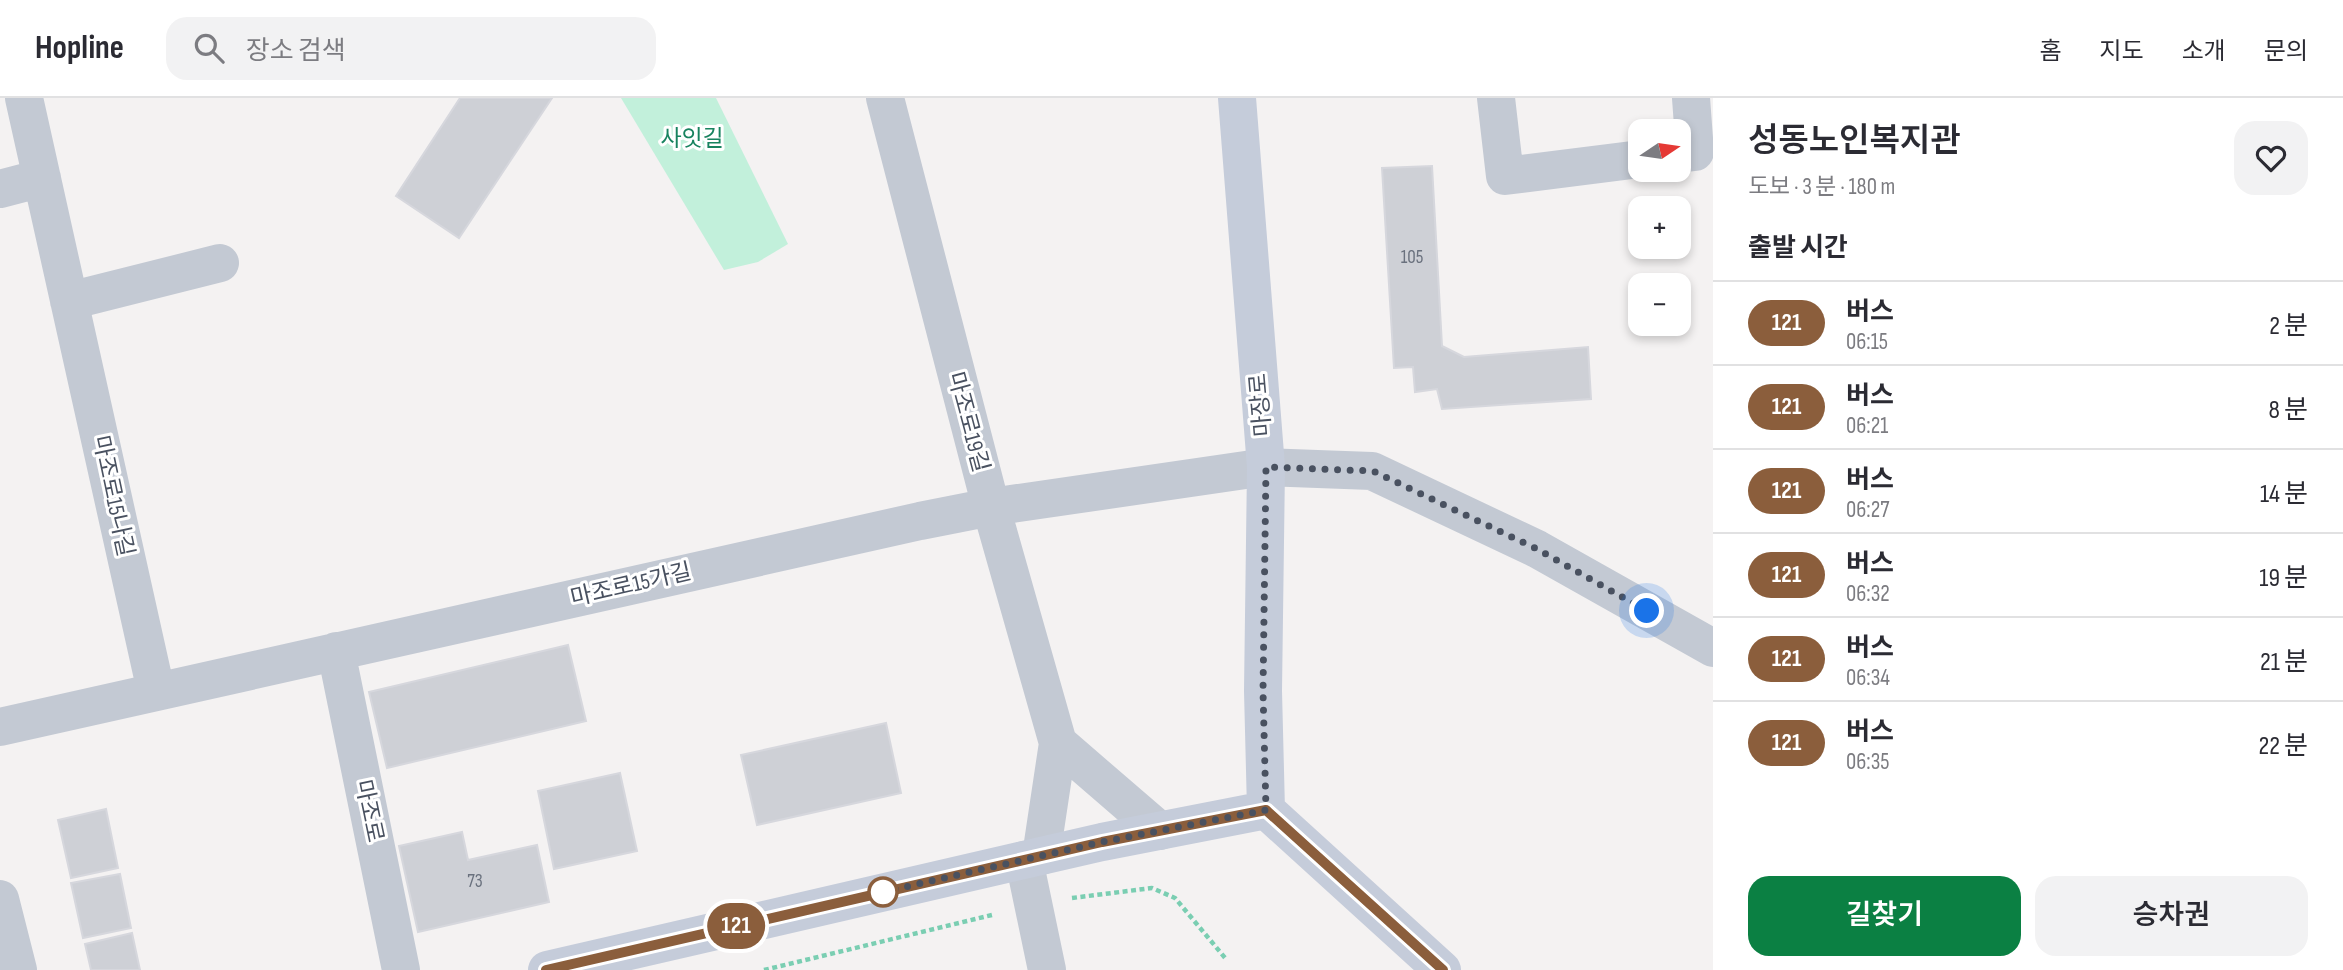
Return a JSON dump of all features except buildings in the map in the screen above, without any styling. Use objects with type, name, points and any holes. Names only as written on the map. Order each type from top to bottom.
[{"type":"main road","name":"마장로","points":[[1237,98],[1266,467],[1263,691],[1266,810]]},
{"type":"main road","points":[[547,970],[1032,858],[1266,810],[1443,970]]},
{"type":"street","name":"마조로15나길","points":[[24,98],[156,691]]},
{"type":"street","name":"마조로19길","points":[[885,98],[990,507],[1058,743]]},
{"type":"street","points":[[1496,98],[1505,176],[1628,161]]},
{"type":"street","points":[[1691,98],[1695,152],[1691,152]]},
{"type":"street","points":[[0,189],[42,178]]},
{"type":"street","points":[[69,301],[220,263]]},
{"type":"street","name":"마조로15가길","points":[[0,727],[990,507],[1266,467],[1373,471],[1537,549],[1713,648]]},
{"type":"street","name":"마조로","points":[[336,651],[401,970]]},
{"type":"street","points":[[1047,970],[1032,858],[1058,743],[1160,831]]},
{"type":"street","points":[[0,899],[18,970]]},
{"type":"green space","name":"사잇길","points":[[621,98],[716,98],[788,244],[758,262],[724,270]]},
{"type":"bus line","name":"121","points":[[546,970],[1102,842],[1266,810],[1443,970]]},
{"type":"route","points":[[883,892],[1102,842],[1266,810],[1263,691],[1266,467],[1373,471],[1537,549],[1647,611]]}]
